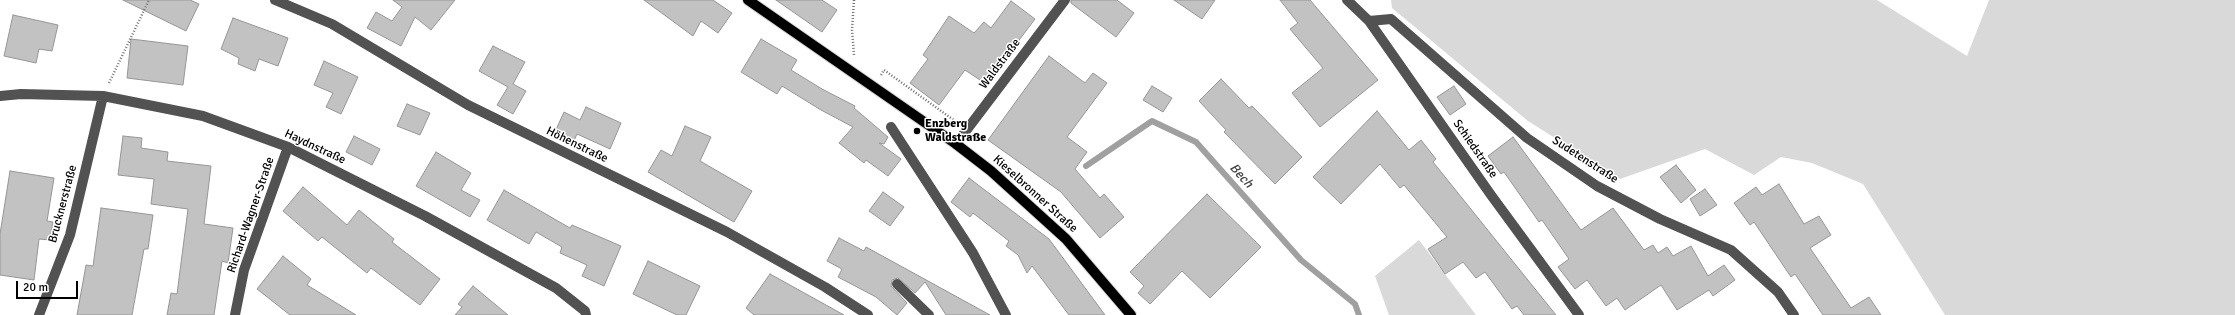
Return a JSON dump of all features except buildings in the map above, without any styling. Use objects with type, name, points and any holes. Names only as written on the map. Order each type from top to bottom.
[{"type":"main road","name":"Kieselbronner Straße","points":[[748,0],[956,144],[1002,180],[1061,234],[1131,315]]},
{"type":"street","name":"Höhenstraße","points":[[275,0],[332,24],[474,108],[727,232],[825,287],[868,315]]},
{"type":"street","name":"Waldstraße","points":[[956,144],[1065,0]]},
{"type":"street","name":"Schiedstraße","points":[[1347,0],[1369,22],[1491,195],[1579,315]]},
{"type":"street","name":"Sudetenstraße","points":[[1369,22],[1391,19],[1527,138],[1597,186],[1660,219],[1731,250],[1778,292],[1794,315]]},
{"type":"street","name":"Haydnstraße","points":[[0,96],[21,94],[103,96],[203,116],[288,147],[425,216],[556,288],[585,311],[586,315]]},
{"type":"street","name":"Brucknerstraße","points":[[39,315],[70,235],[103,96]]},
{"type":"street","points":[[891,127],[973,253],[1006,315]]},
{"type":"street","name":"Richard-Wagner-Straße","points":[[235,315],[244,270],[288,147]]},
{"type":"street","points":[[897,284],[929,315]]},
{"type":"path","points":[[103,96],[149,0]]},
{"type":"path","points":[[848,69],[854,56],[852,30],[854,0]]},
{"type":"path","points":[[884,70],[968,130]]},
{"type":"shaded area","points":[[1391,0],[1877,0],[1967,56],[1989,0],[2235,0],[2235,315],[1945,315],[1863,184],[1812,163],[1781,157],[1754,175],[1705,149],[1620,179],[1528,121],[1392,8]]},
{"type":"shaded area","points":[[1419,240],[1476,315],[1389,315],[1375,276]]},
{"type":"waterway","name":"Bech","points":[[1086,166],[1152,121],[1196,142],[1301,260],[1355,304],[1359,315]]},
{"type":"place","name":"Enzberg Waldstraße","points":[[917,131]]}]
